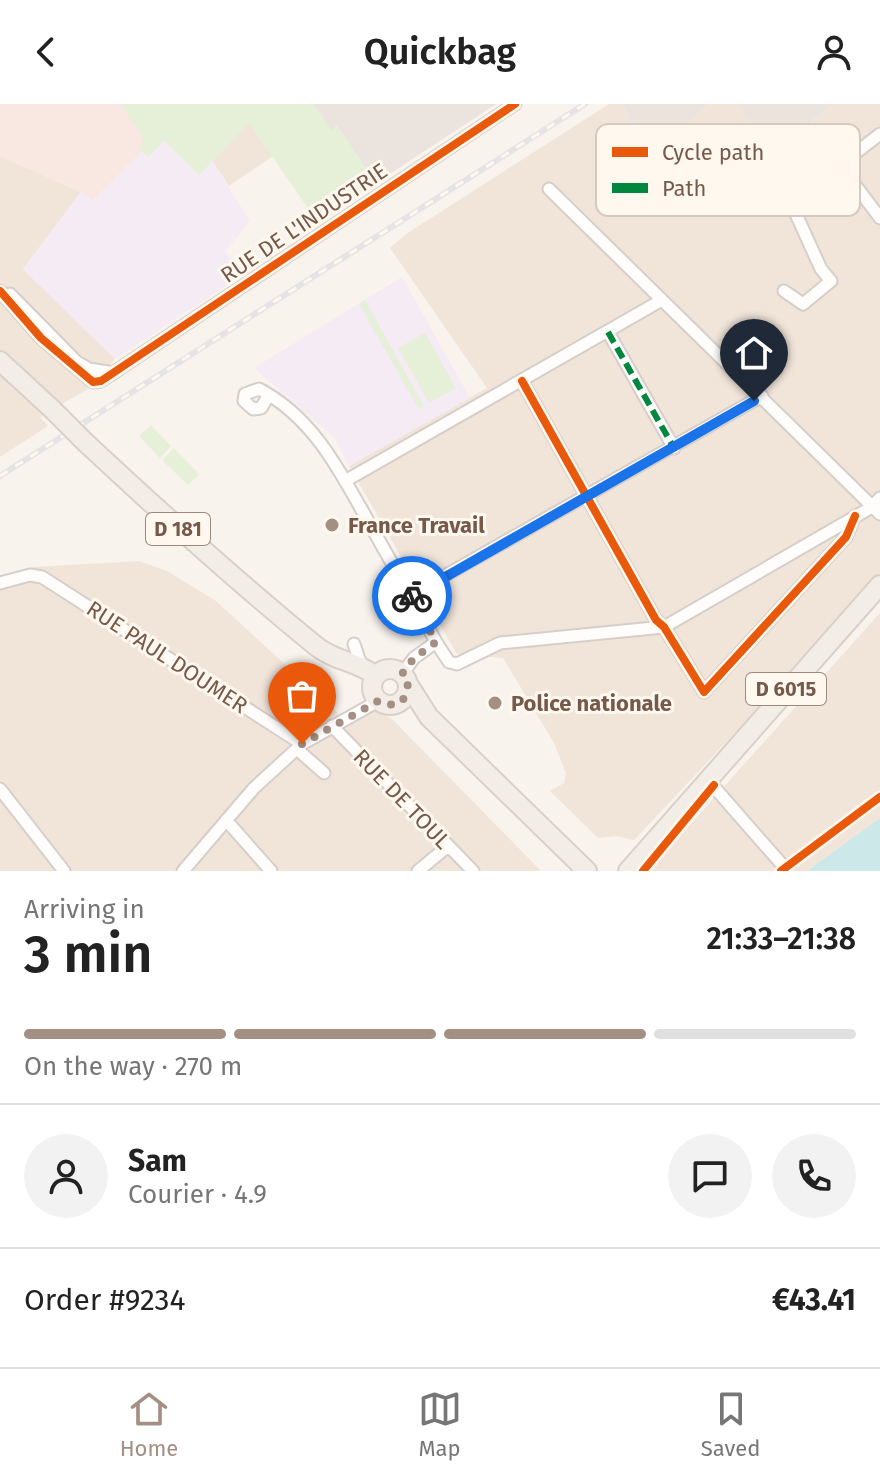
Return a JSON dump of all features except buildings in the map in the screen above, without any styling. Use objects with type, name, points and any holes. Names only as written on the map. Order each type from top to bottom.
[{"type":"main road","name":"D 181","points":[[0,361],[172,523],[319,650],[360,667]]},
{"type":"main road","name":"D 6015","points":[[832,645],[880,585]]},
{"type":"main road","name":"D 6015","points":[[628,871],[693,795],[832,645],[880,598]]},
{"type":"main road","points":[[360,667],[386,670],[405,679],[420,707],[587,871]]},
{"type":"main road","points":[[360,667],[378,701],[387,705],[399,703],[420,707]]},
{"type":"main road","points":[[399,703],[406,695],[405,679]]},
{"type":"street","name":"RUE DE L'INDUSTRIE","points":[[0,288],[41,338],[97,377],[115,373],[515,104]]},
{"type":"street","points":[[860,150],[880,134]]},
{"type":"street","points":[[269,395],[314,433],[449,662],[464,663],[500,643],[664,627],[877,506],[549,189]]},
{"type":"street","points":[[860,192],[880,218]]},
{"type":"street","points":[[784,291],[803,304],[831,281],[815,256],[797,216]]},
{"type":"street","points":[[345,481],[662,300]]},
{"type":"street","points":[[608,332],[674,448]]},
{"type":"street","points":[[522,381],[656,620],[664,627],[704,692],[846,537],[855,516]]},
{"type":"street","points":[[411,595],[762,396]]},
{"type":"street","name":"RUE PAUL DOUMER","points":[[0,583],[30,575],[42,577],[300,747],[324,773]]},
{"type":"street","points":[[405,679],[414,658],[436,642]]},
{"type":"street","points":[[183,871],[254,788],[300,747],[378,701]]},
{"type":"street","name":"RUE DE TOUL","points":[[332,726],[473,871]]},
{"type":"street","points":[[708,780],[785,868]]},
{"type":"street","points":[[0,789],[64,871]]},
{"type":"street","points":[[226,820],[271,871]]},
{"type":"street","points":[[418,871],[448,846]]},
{"type":"shaded area","points":[[0,104],[120,104],[145,139],[139,148],[142,151],[93,201],[81,192],[0,156]]},
{"type":"shaded area","points":[[313,104],[496,104],[376,183],[337,126],[331,131]]},
{"type":"shaded area","points":[[609,104],[622,104],[632,124],[596,124],[596,216],[860,216],[860,124],[808,124],[835,104],[880,104],[880,573],[797,667],[634,840],[616,836],[598,838],[550,791],[564,783],[566,773],[554,743],[503,658],[457,654],[349,466],[487,388],[390,248],[406,234]]},
{"type":"shaded area","points":[[622,104],[709,104],[688,124],[632,124]]},
{"type":"shaded area","points":[[709,104],[738,104],[752,124],[688,124]]},
{"type":"shaded area","points":[[738,104],[835,104],[808,124],[751,124]]},
{"type":"shaded area","points":[[249,122],[273,156],[229,186],[212,161]]},
{"type":"shaded area","points":[[164,141],[199,175],[212,161],[250,221],[225,251],[242,275],[115,359],[23,269],[81,192],[94,201],[142,151],[148,156]]},
{"type":"shaded area","points":[[0,156],[81,192],[23,269],[115,359],[91,387],[40,417],[48,426],[0,457]]},
{"type":"shaded area","points":[[402,277],[470,398],[349,466],[335,438],[254,368]]},
{"type":"shaded area","points":[[139,561],[167,571],[216,601],[339,714],[365,703],[393,720],[541,871],[0,871],[0,576],[33,567]]},
{"type":"shaded area","points":[[880,613],[880,818],[807,871],[648,871]]},
{"type":"green space","points":[[120,104],[313,104],[331,130],[337,125],[376,183],[319,224],[249,123],[199,175],[164,141],[148,157],[139,148],[144,139]]},
{"type":"green space","points":[[365,300],[424,406],[419,409],[359,304]]},
{"type":"green space","points":[[425,333],[456,388],[429,403],[398,348]]},
{"type":"green space","points":[[151,425],[171,446],[160,458],[139,436]]},
{"type":"green space","points":[[174,448],[199,474],[188,485],[162,460]]},
{"type":"water","points":[[880,818],[880,871],[807,871]]},
{"type":"railway","points":[[0,476],[585,104]]},
{"type":"marked path","points":[[608,332],[674,448]]},
{"type":"cycle path","points":[[0,291],[41,338],[93,382],[101,381],[515,104]]},
{"type":"cycle path","points":[[522,381],[656,620],[664,627],[704,692],[846,537],[855,516]]},
{"type":"cycle path","points":[[643,871],[714,785]]},
{"type":"cycle path","points":[[781,871],[880,797]]},
{"type":"way so far","points":[[302,744],[378,701],[393,705],[403,700],[408,684],[402,674],[414,658],[436,642],[412,596]]},
{"type":"place","name":"France Travail","points":[[332,525]]},
{"type":"place","name":"Police nationale","points":[[495,703]]},
{"type":"route","points":[[412,596],[754,401]]}]
